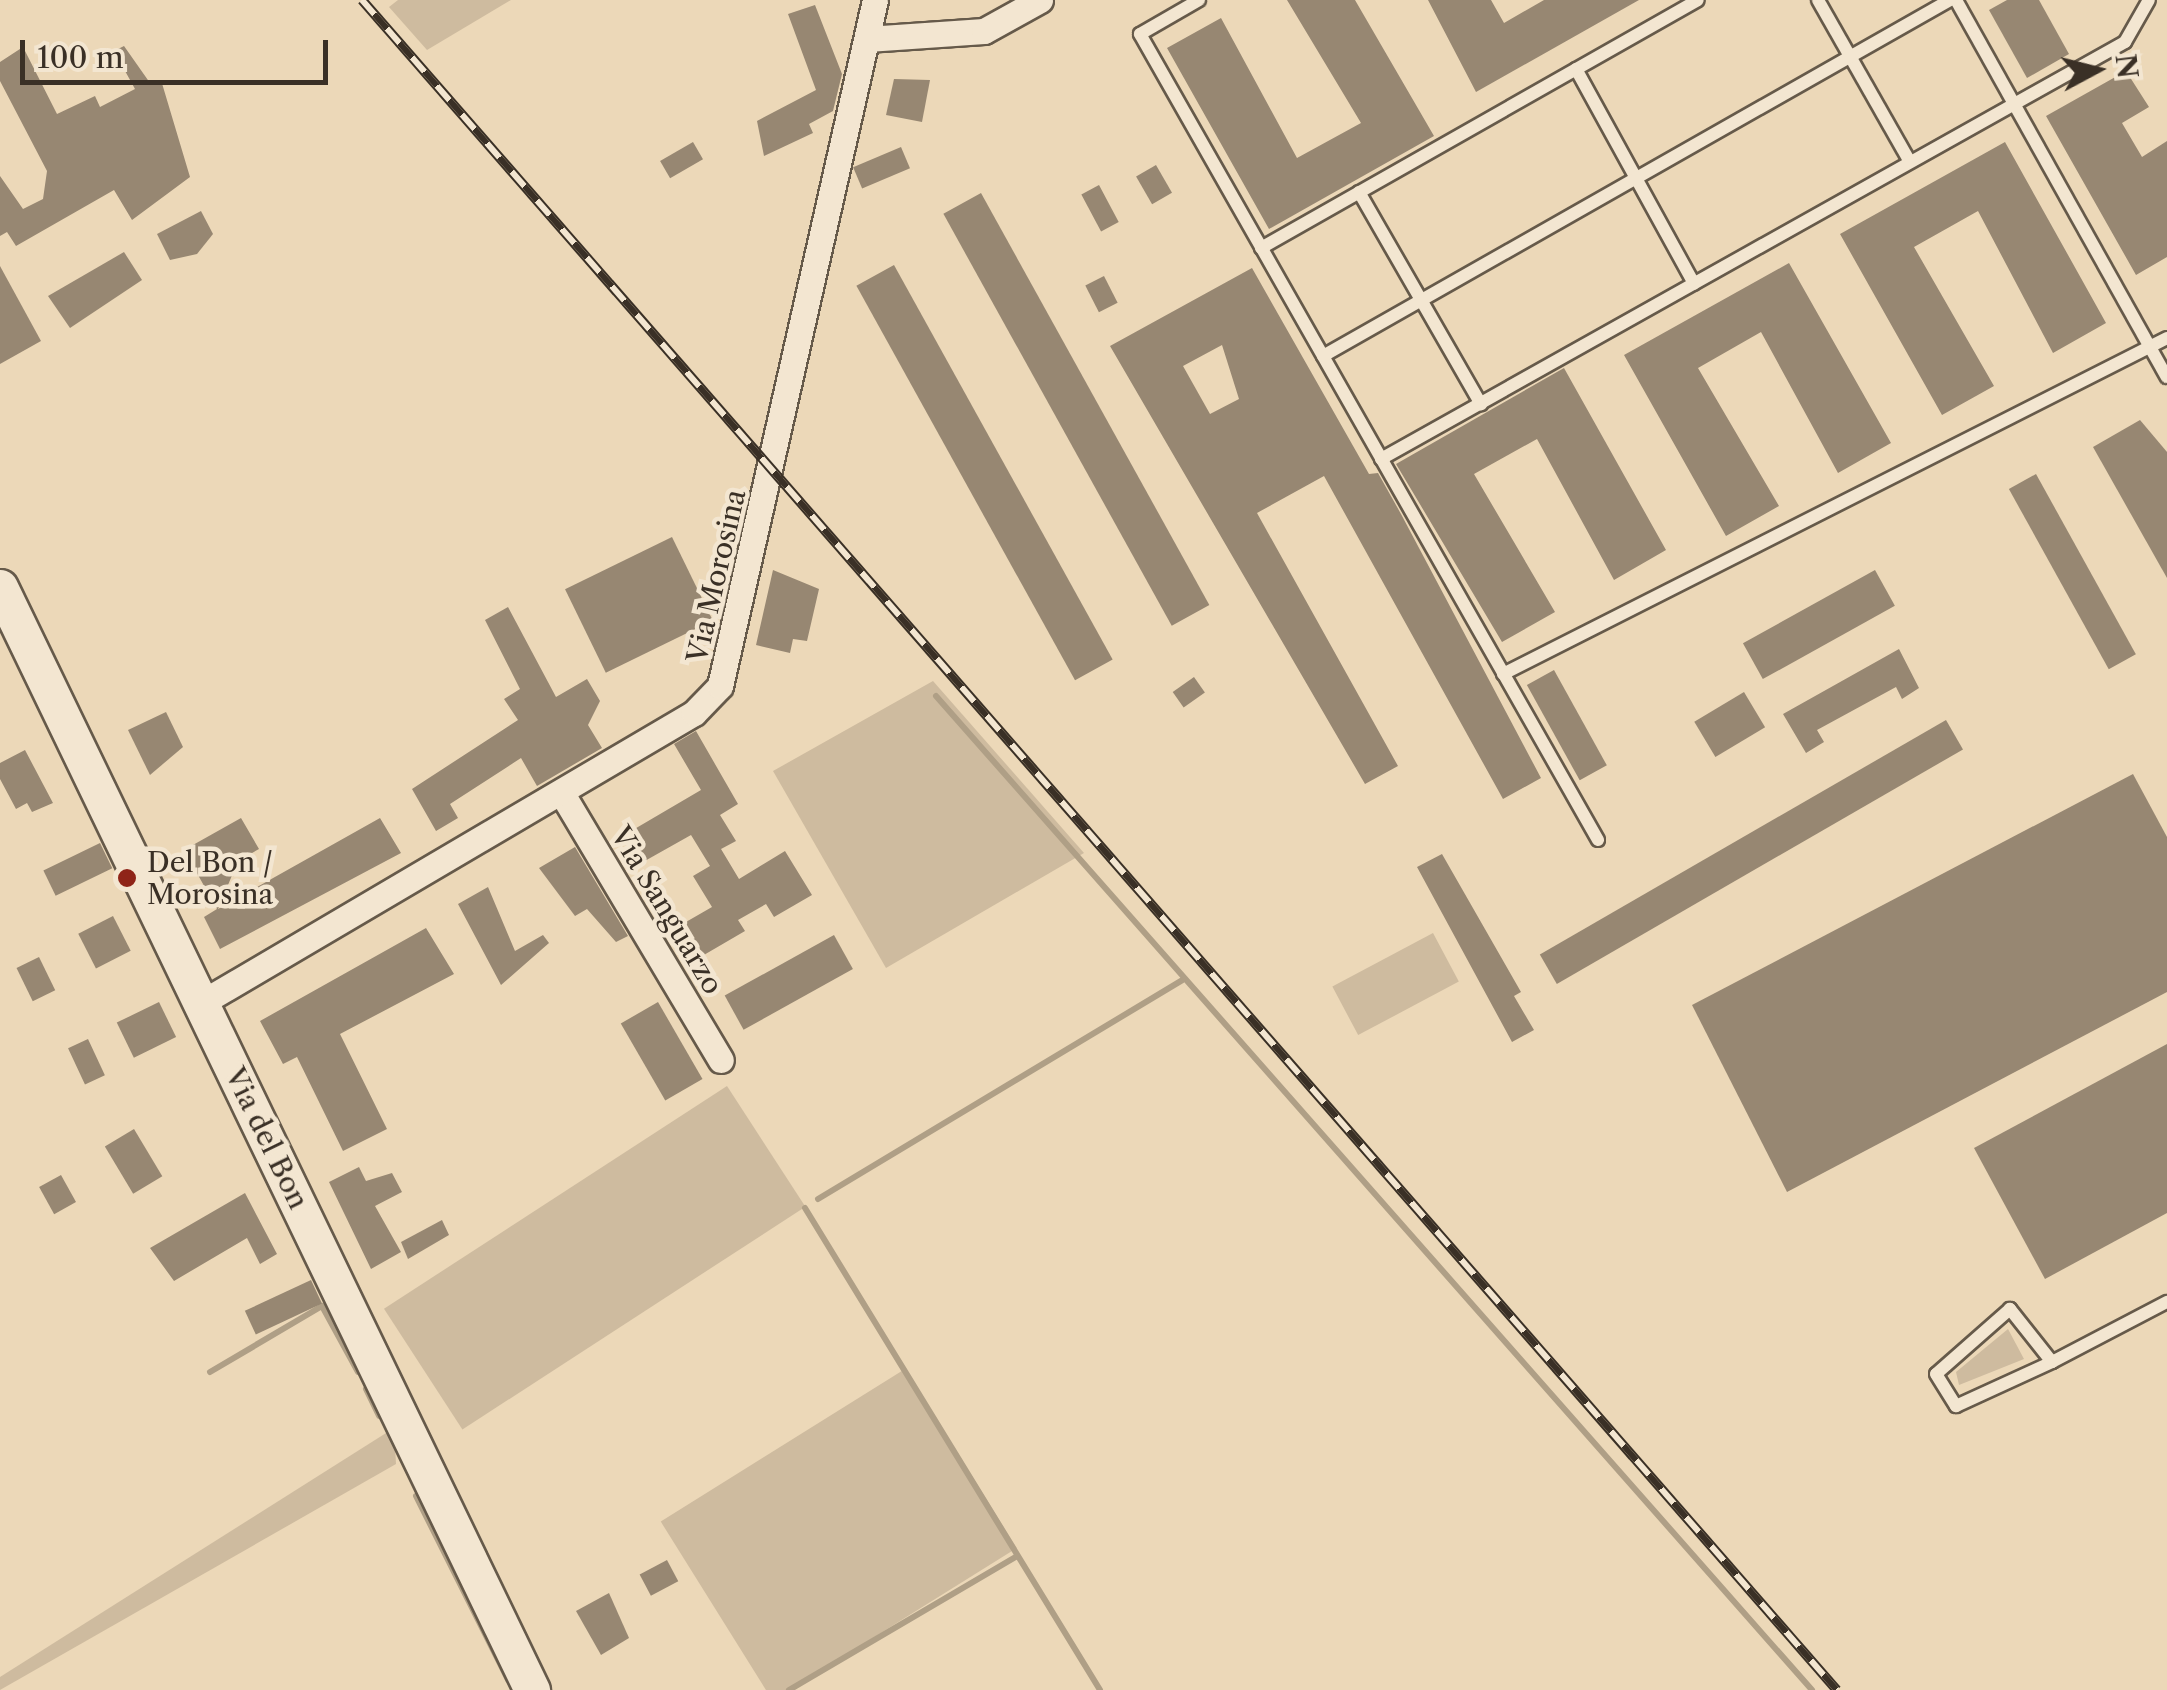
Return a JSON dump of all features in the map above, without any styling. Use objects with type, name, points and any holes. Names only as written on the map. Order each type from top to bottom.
[{"type":"street","name":"Via Morosina","points":[[201,1003],[694,713],[730,670],[875,0]]},
{"type":"street","points":[[867,39],[968,34],[1028,3]]},
{"type":"street","name":"Via del Bon","points":[[0,587],[532,1690]]},
{"type":"street","name":"Via Sanguarzo","points":[[561,792],[721,1060]]},
{"type":"lane","points":[[1200,0],[1140,34],[1598,840]]},
{"type":"lane","points":[[1261,248],[1698,0]]},
{"type":"lane","points":[[1818,0],[1910,162]]},
{"type":"lane","points":[[1322,356],[1953,0],[2167,377]]},
{"type":"lane","points":[[1381,460],[2125,42],[2149,0]]},
{"type":"lane","points":[[1576,69],[1694,284]]},
{"type":"lane","points":[[1359,192],[1480,404]]},
{"type":"lane","points":[[1503,674],[2167,338]]},
{"type":"lane","points":[[2052,1362],[2010,1309],[1936,1374],[1956,1406],[2052,1362],[2167,1302]]},
{"type":"shaded area","points":[[398,0],[511,0],[427,50],[389,7]]},
{"type":"shaded area","points":[[933,681],[1084,853],[886,968],[773,771]]},
{"type":"shaded area","points":[[1433,933],[1459,982],[1358,1035],[1332,987]]},
{"type":"shaded area","points":[[727,1086],[805,1207],[462,1430],[384,1309]]},
{"type":"shaded area","points":[[2008,1329],[2024,1359],[1959,1385],[1956,1372]]},
{"type":"shaded area","points":[[905,1369],[1017,1548],[789,1690],[766,1690],[661,1522]]},
{"type":"shaded area","points":[[394,1428],[396,1464],[0,1690],[0,1677]]},
{"type":"building","points":[[1287,0],[1355,0],[1434,136],[1269,229],[1167,48],[1221,18],[1297,158],[1361,123]]},
{"type":"building","points":[[1428,0],[1491,0],[1504,23],[1544,0],[1639,0],[1476,92]]},
{"type":"building","points":[[2007,0],[2039,0],[2069,54],[2027,78],[1989,10]]},
{"type":"building","points":[[815,5],[842,74],[833,111],[809,124],[813,133],[764,156],[757,121],[816,90],[788,14]]},
{"type":"building","points":[[124,46],[150,83],[161,80],[190,177],[132,220],[114,190],[16,246],[7,232],[0,236],[0,176],[23,209],[43,199],[47,171],[0,81],[0,62],[23,47],[57,114],[95,96],[100,107],[135,89],[114,51]]},
{"type":"building","points":[[2126,71],[2149,107],[2122,123],[2142,157],[2167,141],[2167,257],[2136,275],[2046,116]]},
{"type":"building","points":[[894,79],[930,80],[922,122],[886,115]]},
{"type":"building","points":[[693,142],[703,159],[670,178],[660,161]]},
{"type":"building","points":[[2005,142],[2106,323],[2053,353],[1978,211],[1914,247],[1994,386],[1942,415],[1840,234]]},
{"type":"building","points":[[901,147],[910,168],[862,188],[853,167]]},
{"type":"building","points":[[1156,165],[1172,193],[1152,204],[1136,176]]},
{"type":"building","points":[[1099,185],[1119,222],[1101,231],[1081,194]]},
{"type":"building","points":[[981,193],[1209,605],[1172,626],[943,214]]},
{"type":"building","points":[[201,211],[213,234],[197,254],[170,260],[157,234]]},
{"type":"building","points":[[124,252],[142,280],[70,328],[48,296]]},
{"type":"building","points":[[1789,263],[1891,443],[1838,473],[1761,332],[1698,368],[1779,506],[1726,536],[1624,355]]},
{"type":"building","points":[[894,265],[1113,659],[1075,680],[856,286]]},
{"type":"building","points":[[0,266],[41,341],[0,364]]},
{"type":"building","points":[[1252,268],[1369,474],[1378,473],[1541,778],[1503,799],[1324,476],[1257,513],[1398,766],[1365,784],[1110,346]],"holes":[[[1222,345],[1239,399],[1210,414],[1183,366]]]},
{"type":"building","points":[[1104,276],[1118,303],[1099,312],[1085,286]]},
{"type":"building","points":[[1564,368],[1666,550],[1614,580],[1537,439],[1474,474],[1555,612],[1502,642],[1396,464]]},
{"type":"building","points":[[2140,420],[2167,452],[2167,578],[2093,447]]},
{"type":"building","points":[[2036,474],[2136,654],[2109,669],[2009,489]]},
{"type":"building","points":[[672,537],[713,621],[606,673],[565,589]]},
{"type":"building","points":[[773,570],[819,589],[807,641],[793,639],[790,653],[756,645]]},
{"type":"building","points":[[1875,570],[1895,606],[1763,679],[1743,643]]},
{"type":"building","points":[[508,607],[556,697],[587,679],[600,701],[588,725],[602,748],[537,786],[521,758],[450,804],[458,818],[436,831],[412,789],[518,720],[504,699],[520,689],[485,620]]},
{"type":"building","points":[[1899,649],[1919,688],[1902,699],[1896,687],[1817,730],[1824,742],[1806,753],[1783,714]]},
{"type":"building","points":[[1554,670],[1607,765],[1580,780],[1527,685]]},
{"type":"building","points":[[1194,677],[1205,693],[1184,707],[1173,692]]},
{"type":"building","points":[[1744,692],[1765,727],[1715,757],[1694,722]]},
{"type":"building","points":[[166,712],[183,747],[150,775],[128,730]]},
{"type":"building","points":[[1946,720],[1963,749],[1557,984],[1540,955]]},
{"type":"building","points":[[696,731],[738,804],[720,815],[736,841],[721,849],[739,879],[785,851],[812,895],[774,917],[766,904],[738,920],[745,931],[697,959],[679,926],[712,907],[693,876],[710,866],[691,835],[643,862],[626,834],[701,790],[674,744]]},
{"type":"building","points":[[25,750],[53,803],[32,812],[27,803],[16,809],[0,779],[0,763]]},
{"type":"building","points":[[2133,774],[2167,837],[2167,992],[1787,1192],[1692,1005]]},
{"type":"building","points":[[241,818],[259,849],[238,861],[218,909],[380,818],[401,853],[220,949],[204,917],[217,909],[184,850]]},
{"type":"building","points":[[100,843],[112,868],[56,896],[43,871]]},
{"type":"building","points":[[575,847],[628,936],[616,942],[587,909],[575,916],[539,868]]},
{"type":"building","points":[[1442,854],[1521,992],[1514,996],[1534,1030],[1512,1042],[1417,867]]},
{"type":"building","points":[[488,887],[515,951],[543,935],[549,943],[501,985],[458,904]]},
{"type":"building","points":[[113,916],[131,951],[96,968],[78,934]]},
{"type":"building","points":[[426,928],[454,974],[340,1034],[387,1129],[343,1151],[297,1057],[283,1064],[260,1021]]},
{"type":"building","points":[[834,935],[853,969],[744,1030],[725,996]]},
{"type":"building","points":[[39,957],[55,990],[33,1001],[17,968]]},
{"type":"building","points":[[159,1002],[176,1037],[134,1058],[117,1023]]},
{"type":"building","points":[[658,1002],[702,1079],[665,1101],[621,1024]]},
{"type":"building","points":[[88,1039],[105,1075],[85,1085],[68,1048]]},
{"type":"building","points":[[2167,1044],[2167,1213],[2045,1279],[1974,1148]]},
{"type":"building","points":[[134,1129],[162,1176],[133,1194],[105,1147]]},
{"type":"building","points":[[359,1167],[366,1181],[392,1173],[402,1192],[375,1206],[401,1252],[371,1269],[329,1182]]},
{"type":"building","points":[[61,1175],[76,1202],[54,1214],[39,1187]]},
{"type":"building","points":[[245,1193],[277,1254],[260,1264],[247,1238],[174,1281],[150,1248]]},
{"type":"building","points":[[442,1220],[449,1235],[408,1259],[401,1242]]},
{"type":"building","points":[[311,1280],[322,1304],[256,1334],[245,1311]]},
{"type":"building","points":[[667,1560],[678,1581],[651,1596],[640,1575]]},
{"type":"building","points":[[609,1593],[629,1638],[601,1655],[576,1611]]},
{"type":"waterway","points":[[936,696],[1812,1690]]},
{"type":"waterway","points":[[818,1199],[1182,980]]},
{"type":"waterway","points":[[805,1208],[1100,1690]]},
{"type":"waterway","points":[[210,1372],[322,1306],[358,1372]]},
{"type":"waterway","points":[[366,1389],[379,1416]]},
{"type":"waterway","points":[[416,1496],[508,1680]]},
{"type":"waterway","points":[[789,1690],[1017,1556]]},
{"type":"railway","points":[[362,0],[1837,1690]]},
{"type":"place","name":"Del Bon / Morosina","points":[[127,878]]}]
